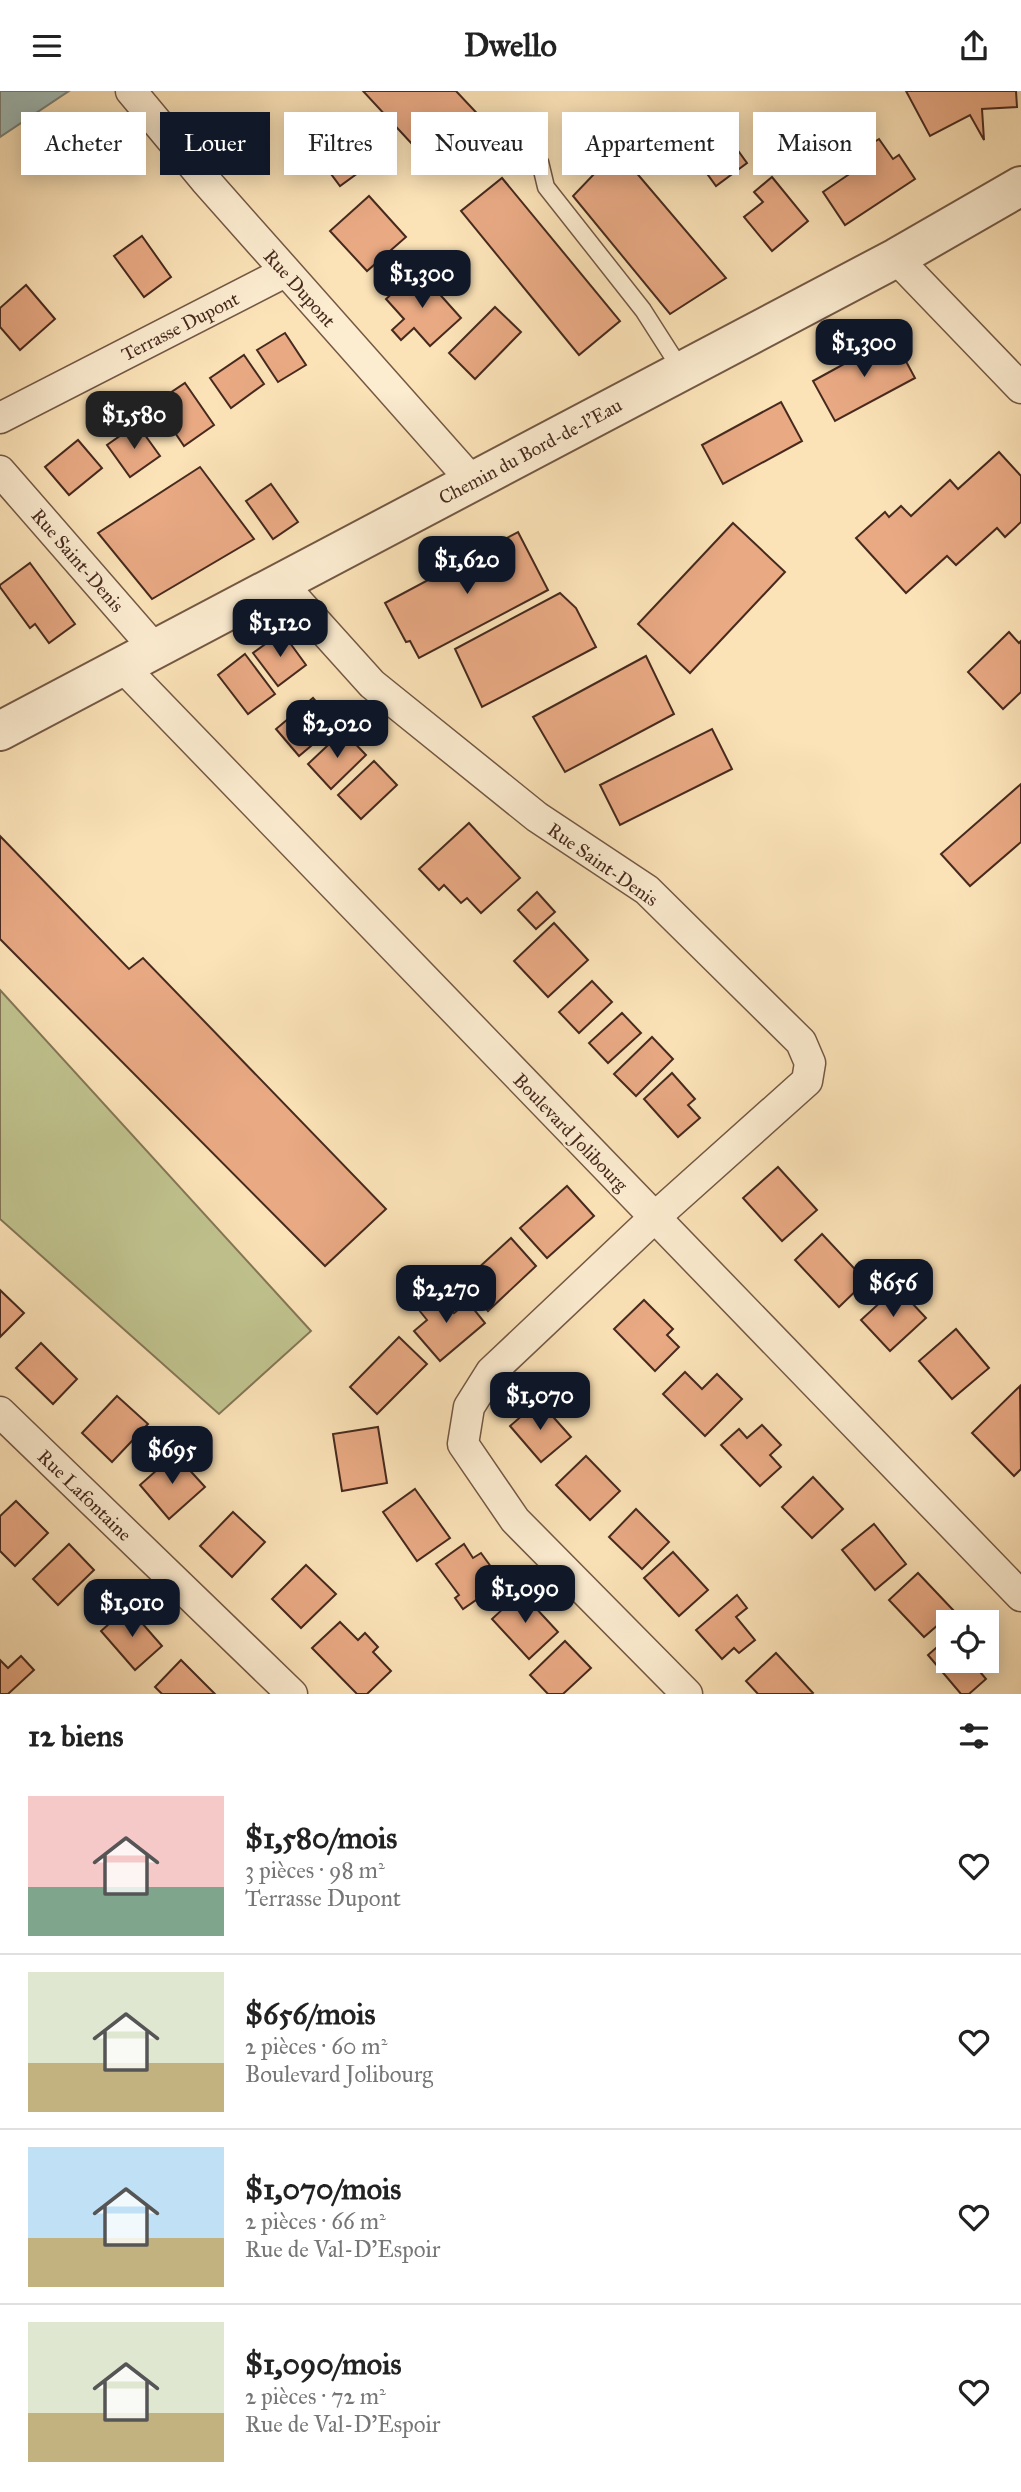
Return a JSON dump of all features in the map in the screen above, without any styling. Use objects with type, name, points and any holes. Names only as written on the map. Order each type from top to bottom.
[{"type":"street","name":"Rue Dupont","points":[[137,97],[285,272],[472,481]]},
{"type":"street","name":"Chemin du Bord-de-l'Eau","points":[[0,731],[896,258],[1021,186]]},
{"type":"street","points":[[896,258],[1021,388]]},
{"type":"street","name":"Terrasse Dupont","points":[[0,418],[285,272]]},
{"type":"street","name":"Rue Saint-Denis","points":[[0,471],[155,649]]},
{"type":"street","name":"Rue Saint-Denis","points":[[281,583],[372,684],[537,817],[647,890],[801,1042],[810,1063],[807,1081],[653,1218],[491,1372],[469,1407],[463,1444],[515,1520],[687,1694]]},
{"type":"street","name":"Boulevard Jolibourg","points":[[122,666],[653,1218],[1021,1595]]},
{"type":"street","name":"Rue Lafontaine","points":[[0,1412],[292,1694]]},
{"type":"lane","points":[[543,175],[546,187],[643,310],[682,371]]},
{"type":"green space","points":[[0,990],[311,1331],[219,1414],[0,1219]]},
{"type":"water","points":[[0,91],[69,91],[38,112],[21,112],[21,123],[0,137]]},
{"type":"building","points":[[363,91],[456,91],[476,112],[411,112],[411,143],[397,128],[397,112],[382,112]]},
{"type":"building","points":[[906,91],[1016,91],[1017,107],[982,109],[984,140],[970,115],[930,136]]},
{"type":"building","points":[[879,139],[893,159],[899,155],[915,179],[845,225],[823,192],[848,175],[876,175],[876,141]]},
{"type":"building","points":[[739,152],[747,163],[739,169]]},
{"type":"building","points":[[332,175],[355,175],[340,186]]},
{"type":"building","points":[[593,175],[638,175],[726,278],[670,314],[573,196]]},
{"type":"building","points":[[708,175],[731,175],[716,186]]},
{"type":"building","points":[[772,177],[808,221],[772,251],[744,217],[763,202],[754,192]]},
{"type":"building","points":[[502,178],[620,321],[579,355],[461,211]]},
{"type":"building","points":[[369,196],[406,237],[367,271],[330,231]]},
{"type":"building","points":[[142,236],[171,277],[144,297],[114,256]]},
{"type":"building","points":[[418,270],[461,318],[430,346],[414,328],[401,340],[392,330],[404,319],[386,299]]},
{"type":"building","points":[[26,285],[55,319],[20,350],[0,327],[0,308]]},
{"type":"building","points":[[495,307],[521,332],[475,379],[449,353]]},
{"type":"building","points":[[285,333],[306,365],[278,382],[257,350]]},
{"type":"building","points":[[893,337],[915,378],[835,421],[813,381]]},
{"type":"building","points":[[244,355],[264,384],[231,408],[210,378]]},
{"type":"building","points":[[185,383],[214,425],[184,446],[155,403]]},
{"type":"building","points":[[781,402],[802,441],[723,484],[702,445]]},
{"type":"building","points":[[137,424],[160,456],[130,477],[107,445]]},
{"type":"building","points":[[78,440],[102,468],[69,495],[45,467]]},
{"type":"building","points":[[999,452],[1021,476],[1021,522],[1005,537],[997,528],[956,565],[947,556],[906,593],[856,538],[885,512],[889,517],[901,506],[911,516],[950,480],[958,489]]},
{"type":"building","points":[[200,467],[254,539],[152,599],[98,533]]},
{"type":"building","points":[[271,484],[298,522],[273,539],[246,501]]},
{"type":"building","points":[[733,523],[785,572],[690,673],[638,624]]},
{"type":"building","points":[[518,532],[548,590],[419,658],[410,641],[406,642],[385,603]]},
{"type":"building","points":[[30,563],[75,624],[49,643],[35,624],[30,628],[0,587]]},
{"type":"building","points":[[560,593],[576,608],[596,647],[482,707],[455,649]]},
{"type":"building","points":[[282,632],[306,665],[278,686],[253,653]]},
{"type":"building","points":[[1009,632],[1019,643],[1021,641],[1021,692],[1003,709],[968,672]]},
{"type":"building","points":[[245,654],[275,694],[248,714],[218,675]]},
{"type":"building","points":[[646,656],[674,714],[565,772],[533,717]]},
{"type":"building","points":[[313,698],[336,725],[299,756],[276,729]]},
{"type":"building","points":[[712,729],[732,769],[620,825],[600,785]]},
{"type":"building","points":[[343,731],[366,755],[331,789],[308,764]]},
{"type":"building","points":[[374,761],[397,785],[361,819],[338,795]]},
{"type":"building","points":[[1021,784],[1021,842],[970,886],[941,854]]},
{"type":"building","points":[[469,823],[520,878],[481,913],[467,898],[461,903],[444,885],[439,890],[419,869]]},
{"type":"building","points":[[0,836],[129,969],[143,958],[386,1209],[325,1266],[0,939]]},
{"type":"building","points":[[537,892],[555,912],[536,929],[518,910]]},
{"type":"building","points":[[554,923],[588,960],[548,997],[514,961]]},
{"type":"building","points":[[592,981],[612,1002],[579,1033],[559,1012]]},
{"type":"building","points":[[622,1013],[641,1033],[608,1063],[589,1043]]},
{"type":"building","points":[[652,1037],[673,1059],[636,1096],[614,1074]]},
{"type":"building","points":[[672,1073],[695,1099],[688,1105],[700,1118],[678,1137],[644,1099]]},
{"type":"building","points":[[778,1167],[817,1210],[782,1241],[743,1198]]},
{"type":"building","points":[[567,1186],[594,1216],[547,1258],[520,1228]]},
{"type":"building","points":[[822,1234],[866,1281],[839,1307],[795,1260]]},
{"type":"building","points":[[511,1238],[536,1266],[488,1311],[462,1283]]},
{"type":"building","points":[[897,1287],[926,1318],[890,1351],[861,1320]]},
{"type":"building","points":[[434,1289],[454,1313],[468,1302],[485,1323],[440,1361],[414,1331],[427,1320],[415,1305]]},
{"type":"building","points":[[0,1290],[24,1313],[0,1337]]},
{"type":"building","points":[[644,1300],[673,1329],[667,1335],[679,1347],[655,1371],[614,1329]]},
{"type":"building","points":[[956,1329],[989,1368],[952,1399],[919,1361]]},
{"type":"building","points":[[399,1337],[427,1364],[377,1414],[350,1387]]},
{"type":"building","points":[[41,1343],[77,1379],[53,1404],[16,1368]]},
{"type":"building","points":[[685,1372],[702,1389],[717,1374],[742,1399],[705,1436],[663,1394]]},
{"type":"building","points":[[1020,1386],[1021,1469],[1014,1476],[972,1433]]},
{"type":"building","points":[[117,1396],[148,1424],[112,1462],[82,1433]]},
{"type":"building","points":[[539,1401],[571,1437],[541,1462],[510,1426]]},
{"type":"building","points":[[762,1425],[781,1445],[770,1455],[781,1467],[760,1486],[721,1445],[739,1429],[747,1438]]},
{"type":"building","points":[[378,1427],[387,1483],[342,1491],[333,1434]]},
{"type":"building","points":[[175,1454],[205,1487],[169,1519],[140,1485]]},
{"type":"building","points":[[586,1456],[620,1491],[590,1520],[556,1485]]},
{"type":"building","points":[[813,1477],[843,1509],[812,1538],[782,1507]]},
{"type":"building","points":[[415,1489],[450,1538],[417,1561],[383,1512]]},
{"type":"building","points":[[16,1501],[48,1533],[15,1566],[0,1551],[0,1516]]},
{"type":"building","points":[[636,1509],[669,1542],[642,1569],[609,1537]]},
{"type":"building","points":[[233,1512],[265,1542],[232,1577],[200,1546]]},
{"type":"building","points":[[874,1524],[906,1564],[875,1590],[842,1550]]},
{"type":"building","points":[[69,1544],[94,1570],[58,1605],[33,1579]]},
{"type":"building","points":[[464,1544],[473,1558],[481,1553],[502,1582],[463,1609],[455,1598],[459,1595],[436,1564]]},
{"type":"building","points":[[673,1552],[708,1590],[679,1616],[644,1578]]},
{"type":"building","points":[[306,1565],[336,1594],[301,1628],[272,1599]]},
{"type":"building","points":[[918,1573],[953,1610],[936,1610],[936,1627],[924,1637],[889,1600]]},
{"type":"building","points":[[521,1592],[558,1632],[529,1659],[492,1619]]},
{"type":"building","points":[[737,1595],[747,1608],[736,1617],[755,1640],[739,1653],[734,1648],[722,1659],[696,1630]]},
{"type":"building","points":[[128,1607],[162,1646],[135,1670],[101,1631]]},
{"type":"building","points":[[340,1622],[358,1640],[365,1633],[378,1647],[373,1652],[391,1671],[367,1694],[357,1694],[312,1648]]},
{"type":"building","points":[[565,1641],[591,1668],[563,1694],[548,1694],[530,1675]]},
{"type":"building","points":[[936,1648],[936,1664],[928,1655]]},
{"type":"building","points":[[776,1653],[812,1694],[758,1694],[746,1681]]},
{"type":"building","points":[[21,1656],[34,1670],[8,1694],[0,1694],[0,1660],[8,1668]]},
{"type":"building","points":[[181,1660],[215,1694],[162,1694],[155,1687]]},
{"type":"building","points":[[943,1673],[981,1673],[986,1679],[969,1694],[961,1694]]}]
